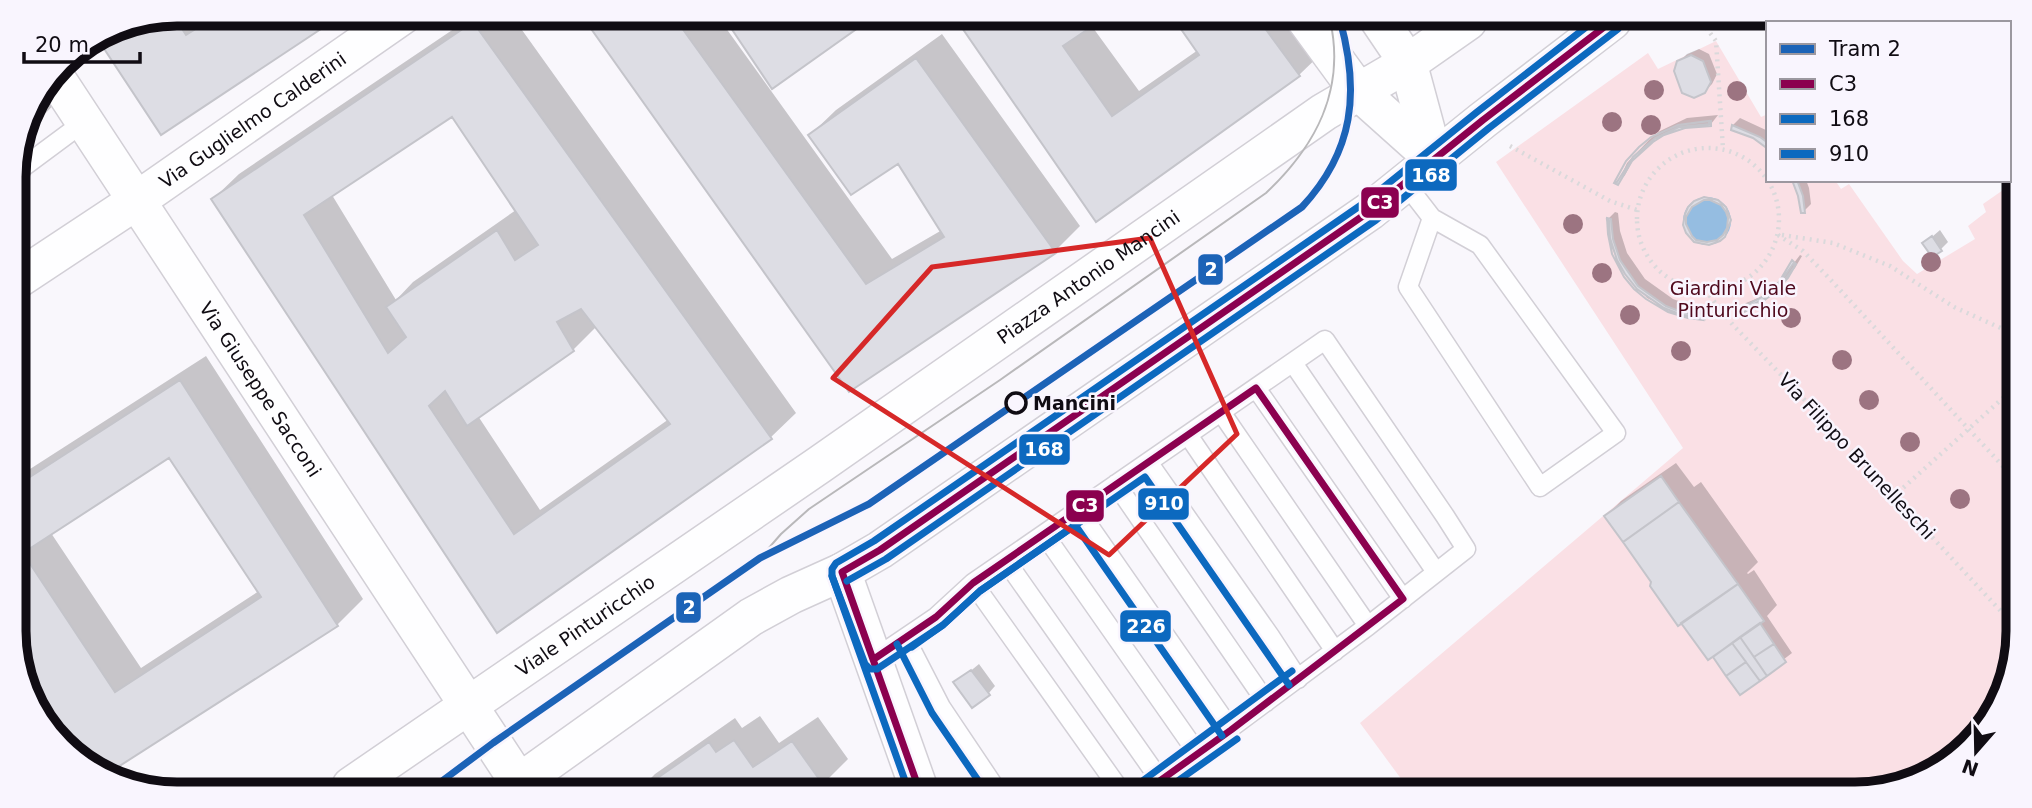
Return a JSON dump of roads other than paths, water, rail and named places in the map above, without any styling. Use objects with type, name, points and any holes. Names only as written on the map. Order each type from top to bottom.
[{"type":"street","name":"Via Guglielmo Calderini","points":[[27,273],[136,201],[387,26]]},
{"type":"street","points":[[1310,26],[1358,91],[1434,159]]},
{"type":"street","points":[[1383,26],[1408,62],[1434,159]]},
{"type":"street","points":[[1358,91],[1408,62],[1461,26]]},
{"type":"street","points":[[524,782],[751,617],[880,550],[1370,211],[1606,26]]},
{"type":"street","name":"Via Giuseppe Sacconi","points":[[59,83],[469,705],[515,782]]},
{"type":"street","name":"Piazza Antonio Mancini","points":[[819,465],[1324,112],[1358,91]]},
{"type":"street","name":"Viale Pinturicchio","points":[[357,782],[819,465]]},
{"type":"street","points":[[842,572],[916,782]]},
{"type":"lane","points":[[27,164],[85,122]]},
{"type":"lane","points":[[1405,183],[1432,218],[1480,245],[1616,433],[1540,487],[1408,287],[1432,218]]},
{"type":"lane","points":[[874,659],[936,617],[973,583],[1325,340],[1466,549],[1231,730],[1158,781]]},
{"type":"lane","points":[[1293,363],[1436,572]]},
{"type":"lane","points":[[1256,388],[1403,599]]},
{"type":"lane","points":[[1221,412],[1368,626]]},
{"type":"lane","points":[[1188,436],[1335,651]]},
{"type":"lane","points":[[1148,462],[1298,679]]},
{"type":"lane","points":[[1116,484],[1266,702]]},
{"type":"lane","points":[[1078,510],[1231,730]]},
{"type":"lane","points":[[1044,534],[1198,754]]},
{"type":"lane","points":[[1006,561],[1151,781]]},
{"type":"lane","points":[[973,583],[1115,781]]},
{"type":"lane","points":[[906,639],[941,707],[991,782]]},
{"type":"water","points":[[1707,197],[1724,204],[1731,221],[1724,238],[1707,245],[1690,238],[1683,221],[1690,204]]},
{"type":"tram line","points":[[760,558],[781,534],[809,509],[1000,380],[1266,193],[1299,156],[1323,115],[1334,70],[1331,26]]},
{"type":"tram line","name":"2","points":[[441,782],[760,558],[869,504],[1302,207],[1333,164],[1348,120],[1350,72],[1341,26]]},
{"type":"place","name":"Mancini","points":[[1016,403]]},
{"type":"park label","name":"Giardini Viale Pinturicchio","points":[[1733,299]]}]
